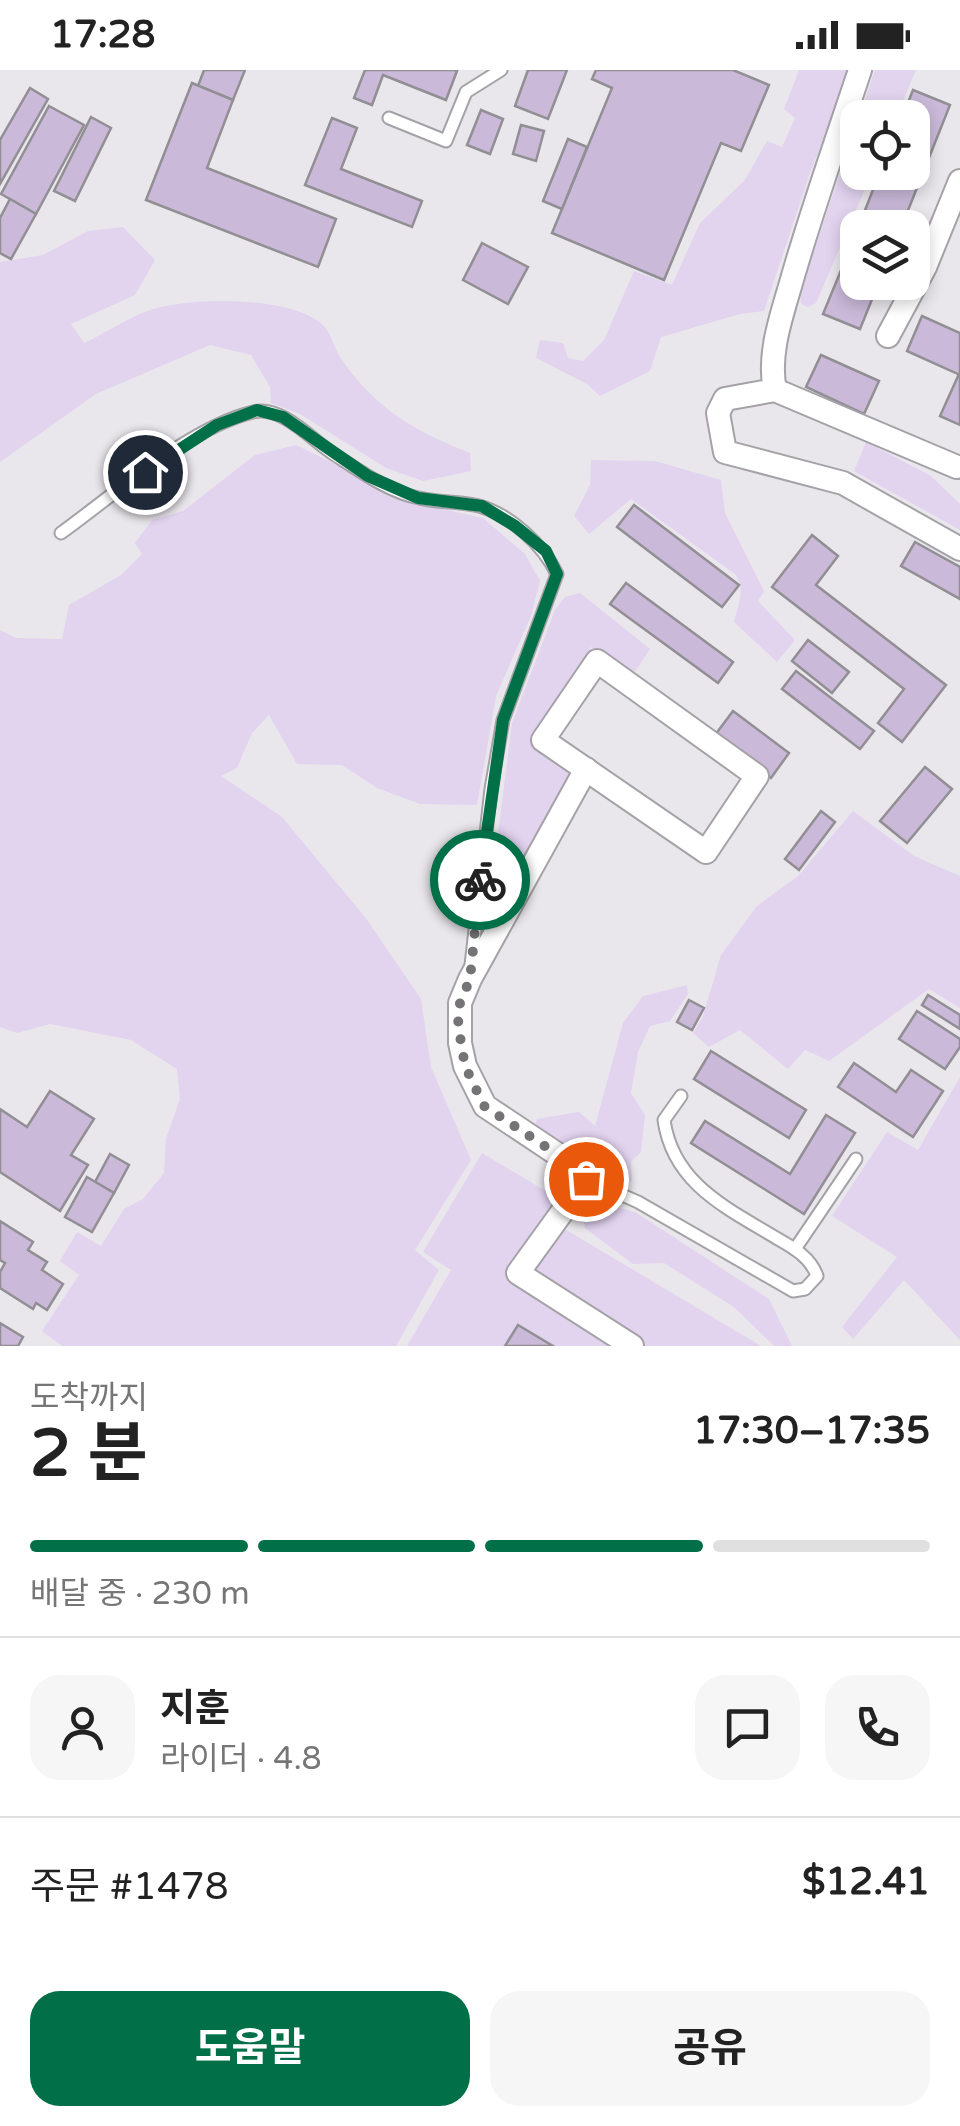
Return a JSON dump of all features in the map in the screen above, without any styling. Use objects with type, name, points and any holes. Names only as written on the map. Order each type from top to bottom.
[{"type":"street","points":[[775,390],[771,372],[782,315],[860,70]]},
{"type":"street","points":[[888,336],[925,267],[960,181]]},
{"type":"street","points":[[956,468],[775,390],[725,399],[718,413],[725,452],[843,482],[960,549]]},
{"type":"street","points":[[597,661],[758,776],[706,852],[586,769],[543,740],[597,661]]},
{"type":"street","points":[[586,769],[470,979],[460,1003],[460,1044],[465,1066],[484,1106],[575,1166],[586,1179],[518,1272],[632,1346]]},
{"type":"lane","points":[[389,118],[446,140],[466,92],[500,70]]},
{"type":"lane","points":[[60,532],[202,434],[257,410],[283,417],[368,476],[418,498],[482,506],[546,551],[557,574],[503,720],[491,790],[470,979]]},
{"type":"lane","points":[[586,1179],[638,1202],[793,1292],[805,1289],[817,1276],[814,1265],[721,1205],[688,1178],[668,1146],[664,1120],[680,1096]]},
{"type":"lane","points":[[794,1249],[856,1159]]},
{"type":"shaded area","points":[[799,70],[850,70],[810,173],[764,311],[661,337],[650,371],[600,396],[587,384],[536,358],[540,340],[563,343],[568,358],[583,361],[604,340],[634,271],[672,285],[700,223],[745,180],[767,141],[782,147],[795,118],[784,109]]},
{"type":"shaded area","points":[[875,70],[916,70],[903,100],[865,100]]},
{"type":"shaded area","points":[[840,173],[840,190],[865,190],[856,210],[840,210],[840,247],[816,303],[808,307],[801,304],[800,292]]},
{"type":"shaded area","points":[[123,227],[155,260],[135,295],[71,324],[84,343],[137,315],[185,303],[238,301],[289,308],[324,326],[342,360],[383,405],[415,427],[470,453],[471,471],[423,481],[386,468],[300,414],[271,403],[270,387],[251,355],[210,345],[96,394],[0,462],[0,262],[43,255],[88,231]]},
{"type":"shaded area","points":[[866,442],[931,476],[960,504],[960,530],[854,471]]},
{"type":"shaded area","points":[[296,445],[416,503],[483,518],[525,554],[540,581],[531,616],[496,696],[477,805],[420,804],[377,788],[342,765],[297,764],[269,715],[252,733],[237,768],[221,776],[282,817],[365,917],[421,999],[431,1067],[471,1160],[415,1250],[439,1270],[396,1346],[62,1346],[42,1331],[79,1275],[60,1261],[77,1232],[101,1246],[124,1209],[143,1199],[164,1173],[166,1139],[180,1099],[177,1069],[131,1040],[50,1024],[17,1033],[0,1027],[0,630],[16,638],[62,639],[69,605],[121,575],[142,554],[135,543],[152,520],[183,511],[255,455]]},
{"type":"shaded area","points":[[591,460],[655,461],[721,480],[725,513],[764,591],[758,601],[795,640],[777,662],[734,622],[741,592],[735,574],[631,499],[589,534],[574,516],[590,485]]},
{"type":"shaded area","points":[[580,593],[650,649],[632,676],[591,647],[535,740],[569,768],[567,782],[485,936],[512,723],[555,610],[565,597]]},
{"type":"shaded area","points":[[853,811],[914,856],[960,876],[960,1008],[929,989],[829,1061],[805,1050],[788,1069],[740,1030],[709,1047],[693,1033],[703,1016],[721,955],[757,906],[798,876]]},
{"type":"shaded area","points":[[687,985],[688,994],[670,1021],[650,1026],[638,1052],[631,1093],[645,1115],[641,1152],[631,1162],[632,1182],[609,1174],[566,1144],[534,1130],[537,1119],[579,1112],[595,1126],[623,1023],[643,996]]},
{"type":"shaded area","points":[[960,1077],[960,1340],[904,1280],[853,1339],[842,1327],[897,1257],[832,1216],[887,1132],[918,1150]]},
{"type":"shaded area","points":[[482,1153],[559,1199],[548,1219],[761,1346],[407,1346],[451,1270],[423,1252]]},
{"type":"shaded area","points":[[593,1201],[635,1212],[769,1299],[792,1346],[774,1346],[734,1307],[664,1263],[633,1264],[585,1228],[581,1210]]},
{"type":"building","points":[[204,70],[245,70],[233,100],[198,86]]},
{"type":"building","points":[[365,70],[457,71],[446,100],[383,75],[372,105],[354,98]]},
{"type":"building","points":[[528,70],[567,70],[548,119],[515,106]]},
{"type":"building","points":[[596,70],[733,70],[769,85],[741,151],[721,143],[664,280],[552,233],[612,88],[592,79]]},
{"type":"building","points":[[192,83],[233,100],[207,168],[336,219],[318,267],[146,200]]},
{"type":"building","points":[[30,88],[48,99],[0,184],[0,140]]},
{"type":"building","points":[[913,90],[950,105],[930,155],[930,100],[909,100]]},
{"type":"building","points":[[49,106],[84,125],[36,214],[1,194]]},
{"type":"building","points":[[481,110],[503,119],[490,154],[467,145]]},
{"type":"building","points":[[91,117],[111,128],[75,201],[54,191]]},
{"type":"building","points":[[332,118],[357,128],[341,169],[422,201],[412,227],[305,185]]},
{"type":"building","points":[[521,125],[544,131],[536,161],[513,154]]},
{"type":"building","points":[[568,139],[587,147],[562,209],[543,201]]},
{"type":"building","points":[[873,190],[916,190],[908,210],[865,210]]},
{"type":"building","points":[[10,199],[36,214],[11,259],[0,253],[0,218]]},
{"type":"building","points":[[482,243],[528,267],[508,304],[463,280]]},
{"type":"building","points":[[840,273],[840,300],[872,300],[860,329],[823,314]]},
{"type":"building","points":[[922,316],[960,333],[960,375],[907,351]]},
{"type":"building","points":[[821,355],[879,381],[864,414],[806,387]]},
{"type":"building","points":[[960,375],[960,425],[940,416]]},
{"type":"building","points":[[634,505],[739,585],[722,607],[617,527]]},
{"type":"building","points":[[812,535],[838,556],[816,585],[946,685],[902,742],[878,723],[904,689],[772,587]]},
{"type":"building","points":[[915,542],[960,567],[960,599],[901,566]]},
{"type":"building","points":[[626,583],[733,662],[718,683],[610,604]]},
{"type":"building","points":[[808,640],[849,672],[832,693],[792,661]]},
{"type":"building","points":[[796,671],[874,731],[860,749],[782,689]]},
{"type":"building","points":[[733,711],[789,753],[771,778],[715,735]]},
{"type":"building","points":[[925,767],[952,789],[907,843],[880,821]]},
{"type":"building","points":[[821,811],[835,822],[799,870],[785,859]]},
{"type":"building","points":[[928,995],[960,1015],[960,1029],[922,1005]]},
{"type":"building","points":[[689,1000],[704,1008],[692,1030],[677,1022]]},
{"type":"building","points":[[917,1011],[960,1039],[960,1047],[945,1069],[899,1039]]},
{"type":"building","points":[[711,1051],[806,1110],[789,1138],[694,1079]]},
{"type":"building","points":[[854,1063],[896,1092],[911,1070],[943,1091],[913,1137],[838,1087]]},
{"type":"building","points":[[50,1091],[94,1119],[71,1155],[88,1165],[60,1211],[0,1172],[0,1109],[27,1127]]},
{"type":"building","points":[[826,1115],[855,1133],[804,1214],[691,1143],[705,1121],[790,1174]]},
{"type":"building","points":[[110,1154],[129,1165],[114,1193],[95,1182]]},
{"type":"building","points":[[87,1177],[114,1193],[92,1232],[65,1217]]},
{"type":"building","points":[[0,1221],[33,1242],[28,1250],[47,1262],[42,1270],[63,1284],[47,1310],[36,1303],[33,1309],[0,1288],[0,1272],[5,1263],[0,1260]]},
{"type":"building","points":[[0,1323],[23,1337],[18,1346],[0,1346]]},
{"type":"building","points":[[518,1325],[553,1346],[505,1346]]},
{"type":"way so far","points":[[480,880],[470,979],[460,1003],[458,1024],[465,1066],[484,1106],[575,1166],[586,1179]]},
{"type":"route","points":[[145,472],[217,425],[257,410],[283,417],[368,476],[418,498],[482,506],[546,551],[557,574],[503,720],[480,880]]}]
